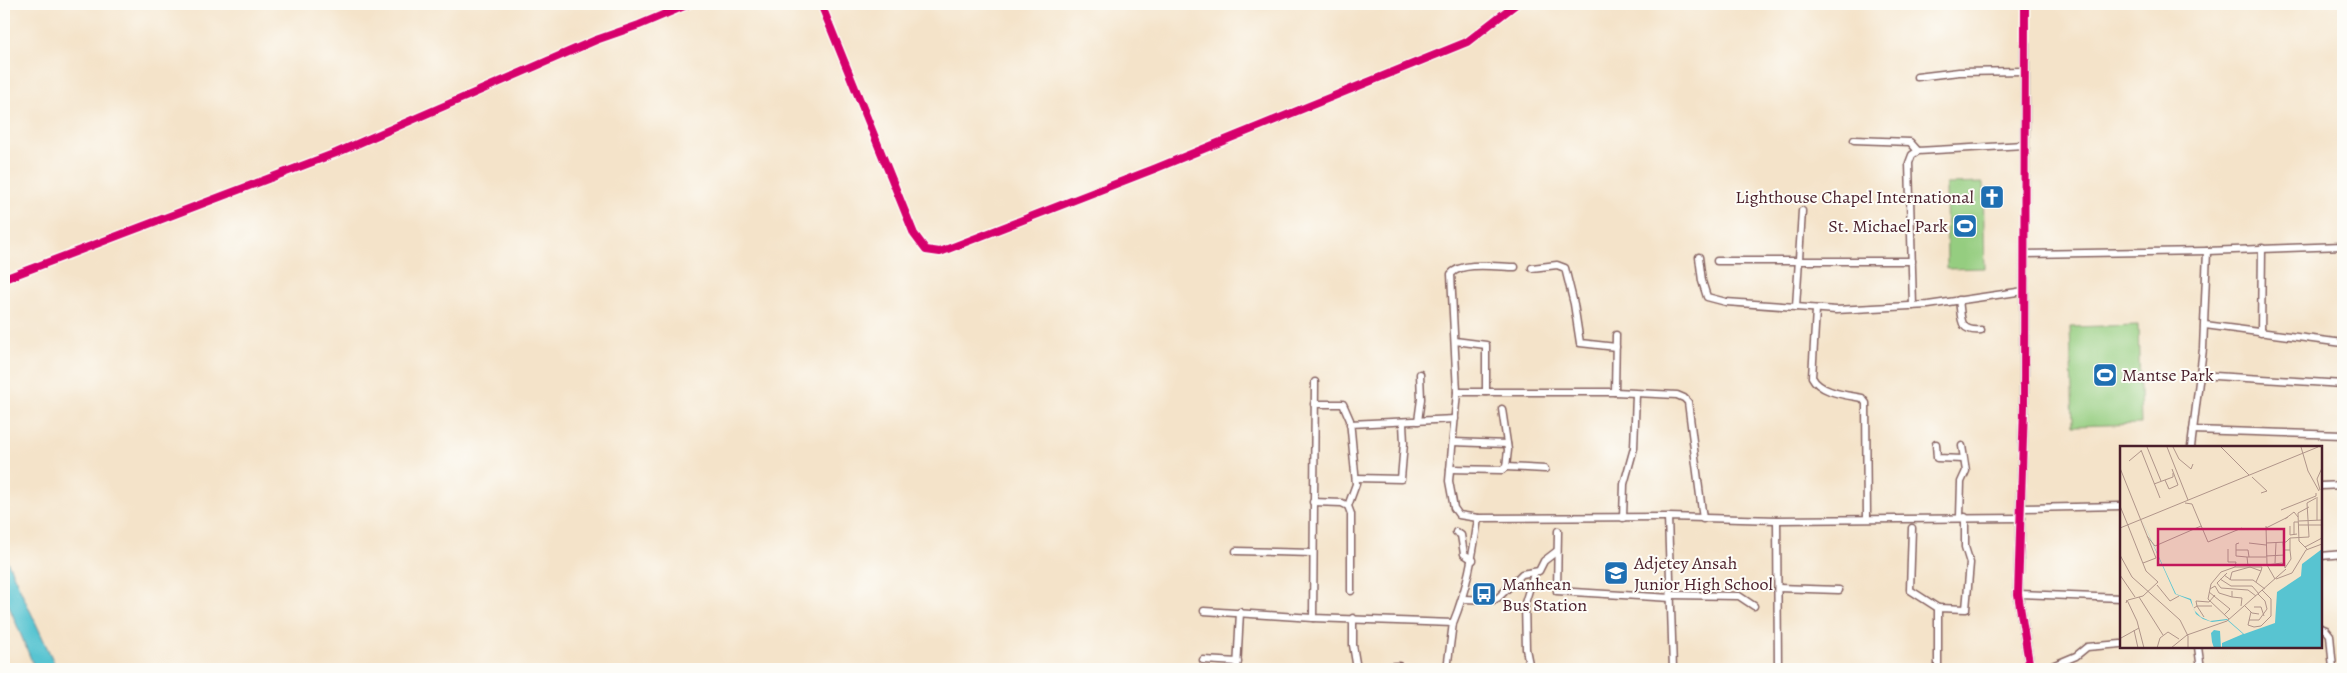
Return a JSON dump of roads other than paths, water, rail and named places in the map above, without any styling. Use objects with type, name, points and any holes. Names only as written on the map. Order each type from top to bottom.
[{"type":"street","points":[[4,279],[336,153],[596,40],[639,25],[689,4]]},
{"type":"street","points":[[821,4],[914,234],[926,250],[940,252],[1154,169],[1466,42],[1516,4]]},
{"type":"street","points":[[2025,4],[2022,513],[2018,594],[2030,669]]},
{"type":"street","points":[[1917,77],[1959,72],[2024,71]]},
{"type":"street","points":[[1854,140],[1910,142],[1918,151]]},
{"type":"street","points":[[1913,306],[1909,163],[1912,154],[1918,151],[2024,144]]},
{"type":"street","points":[[1796,307],[1802,211]]},
{"type":"street","points":[[2024,254],[2207,252],[2262,248],[2343,246]]},
{"type":"street","points":[[2261,334],[2262,248]]},
{"type":"street","points":[[2191,446],[2205,325],[2207,252]]},
{"type":"street","points":[[1699,256],[1702,281],[1707,297],[1726,302],[1816,310],[1913,306],[2024,291]]},
{"type":"street","points":[[1717,261],[1912,261]]},
{"type":"street","points":[[1532,268],[1557,265],[1565,268],[1574,304],[1580,344],[1616,347]]},
{"type":"street","points":[[1515,267],[1471,266],[1455,269],[1451,274],[1458,392],[1450,469],[1454,508],[1462,516],[1478,518],[1668,517],[1777,520],[1962,517],[2120,506]]},
{"type":"street","points":[[1959,300],[1962,322],[1966,329],[1970,331],[1981,330]]},
{"type":"street","points":[[1816,310],[1812,377],[1814,382],[1840,394],[1862,398],[1866,403],[1866,518]]},
{"type":"street","points":[[2205,325],[2261,334],[2343,343]]},
{"type":"street","points":[[1615,392],[1616,335]]},
{"type":"street","points":[[1455,342],[1486,344],[1486,392]]},
{"type":"street","points":[[1418,421],[1421,399],[1420,374]]},
{"type":"street","points":[[2199,375],[2343,384]]},
{"type":"street","points":[[1313,618],[1312,553],[1315,382]]},
{"type":"street","points":[[1458,392],[1615,392],[1677,395],[1684,398],[1688,402],[1703,519]]},
{"type":"street","points":[[1623,518],[1624,484],[1633,458],[1636,394]]},
{"type":"street","points":[[1314,404],[1343,404],[1350,424],[1356,478],[1356,484],[1348,506],[1351,514],[1351,591]]},
{"type":"street","points":[[1502,409],[1507,444],[1506,467]]},
{"type":"street","points":[[1350,424],[1403,423],[1455,419]]},
{"type":"street","points":[[1356,478],[1401,479],[1404,443],[1403,423]]},
{"type":"street","points":[[2193,430],[2343,435]]},
{"type":"street","points":[[1453,442],[1507,444]]},
{"type":"street","points":[[1936,444],[1937,458],[1963,459]]},
{"type":"street","points":[[1912,528],[1910,591],[1938,608],[1966,609],[1970,563],[1965,548],[1962,517],[1961,482],[1966,474],[1962,446]]},
{"type":"street","points":[[1450,469],[1502,470],[1506,467],[1545,469]]},
{"type":"street","points":[[2322,486],[2343,485]]},
{"type":"street","points":[[1313,502],[1342,503],[1348,506]]},
{"type":"street","points":[[1668,517],[1673,669]]},
{"type":"street","points":[[1447,669],[1453,624],[1464,599],[1473,560],[1478,518]]},
{"type":"street","points":[[1777,520],[1778,669]]},
{"type":"street","points":[[1558,531],[1557,591],[1671,597],[1739,596],[1754,606]]},
{"type":"street","points":[[1456,532],[1461,535],[1464,554],[1473,560]]},
{"type":"street","points":[[1236,551],[1312,553]]},
{"type":"street","points":[[1530,669],[1526,649],[1525,603],[1534,574],[1542,568],[1544,561],[1557,551]]},
{"type":"street","points":[[2322,556],[2343,554]]},
{"type":"street","points":[[1464,599],[1494,600],[1499,598],[1522,574],[1534,574]]},
{"type":"street","points":[[1778,588],[1839,590]]},
{"type":"street","points":[[2018,594],[2120,598]]},
{"type":"street","points":[[1938,608],[1938,669]]},
{"type":"street","points":[[1204,611],[1453,624]]},
{"type":"street","points":[[1237,669],[1240,612]]},
{"type":"street","points":[[1353,618],[1353,645],[1357,669]]},
{"type":"street","points":[[2322,628],[2330,635],[2333,669]]},
{"type":"street","points":[[2045,669],[2076,656],[2087,647],[2120,644]]},
{"type":"street","points":[[2198,648],[2201,669]]},
{"type":"street","points":[[1203,660],[1238,662]]},
{"type":"street","points":[[1378,667],[1398,666],[1401,669]]},
{"type":"water","points":[[4,554],[57,669],[35,669],[4,594]]},
{"type":"place","name":"Lighthouse Chapel International","points":[[1992,197]]},
{"type":"place","name":"St. Michael Park","points":[[1965,226]]},
{"type":"place","name":"Mantse Park","points":[[2105,375]]},
{"type":"place","name":"Adjetey Ansah Junior High School","points":[[1616,573]]},
{"type":"place","name":"Manhean Bus Station","points":[[1484,594]]}]
